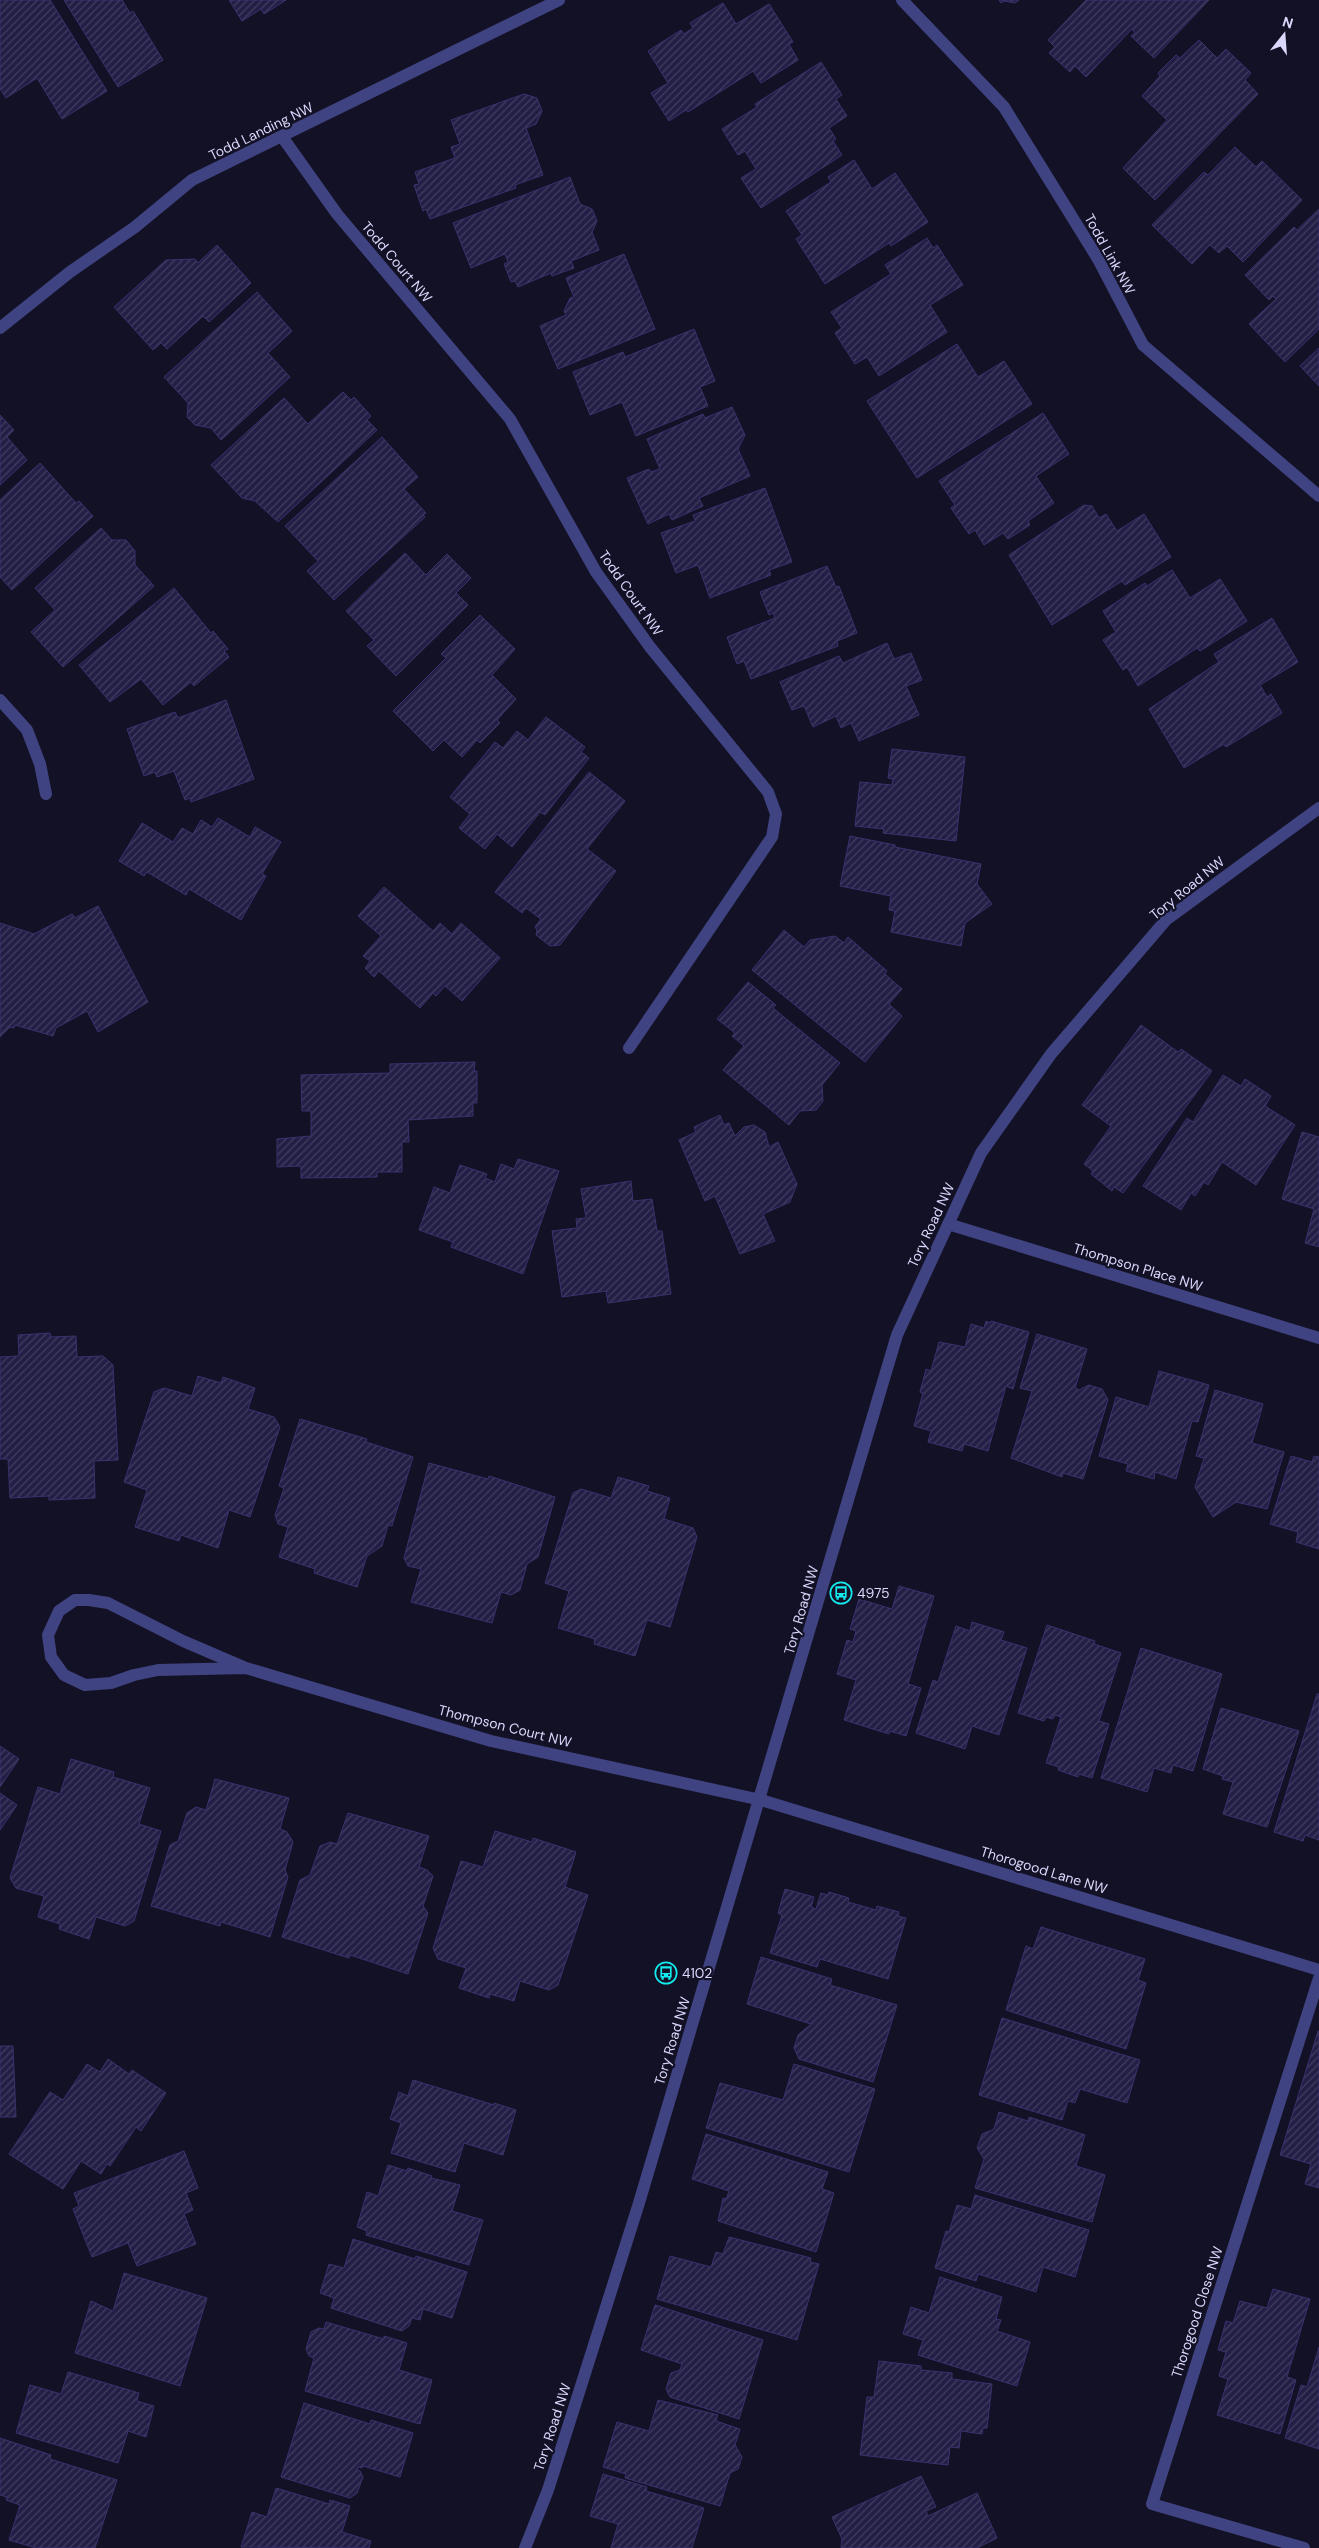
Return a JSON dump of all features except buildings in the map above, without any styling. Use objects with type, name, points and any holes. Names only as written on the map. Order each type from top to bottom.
[{"type":"street","name":"Todd Landing NW","points":[[0,328],[70,272],[135,227],[192,180],[283,138],[559,0]]},
{"type":"street","name":"Todd Link NW","points":[[902,0],[1004,107],[1098,259],[1143,345],[1319,496]]},
{"type":"street","name":"Todd Court NW","points":[[283,138],[337,214],[510,419],[596,572],[650,647],[768,792],[776,814],[772,837],[629,1048]]},
{"type":"street","points":[[0,700],[27,730],[40,764],[46,794]]},
{"type":"street","name":"Tory Road NW","points":[[525,2548],[548,2490],[639,2203],[761,1800],[897,1335],[981,1153],[1051,1054],[1166,920],[1319,808]]},
{"type":"street","name":"Thompson Place NW","points":[[948,1224],[1319,1338]]},
{"type":"street","name":"Thompson Court NW","points":[[246,1668],[158,1670],[134,1675],[111,1683],[84,1685],[64,1675],[51,1657],[48,1635],[59,1611],[75,1600],[108,1603],[183,1641],[246,1668],[491,1741],[761,1800]]},
{"type":"street","name":"Thorogood Lane NW","points":[[761,1800],[1319,1970]]},
{"type":"street","name":"Thorogood Close NW","points":[[1304,2548],[1152,2504],[1319,1978]]},
{"type":"place","name":"4975","points":[[841,1593]]},
{"type":"place","name":"4102","points":[[666,1973]]}]
